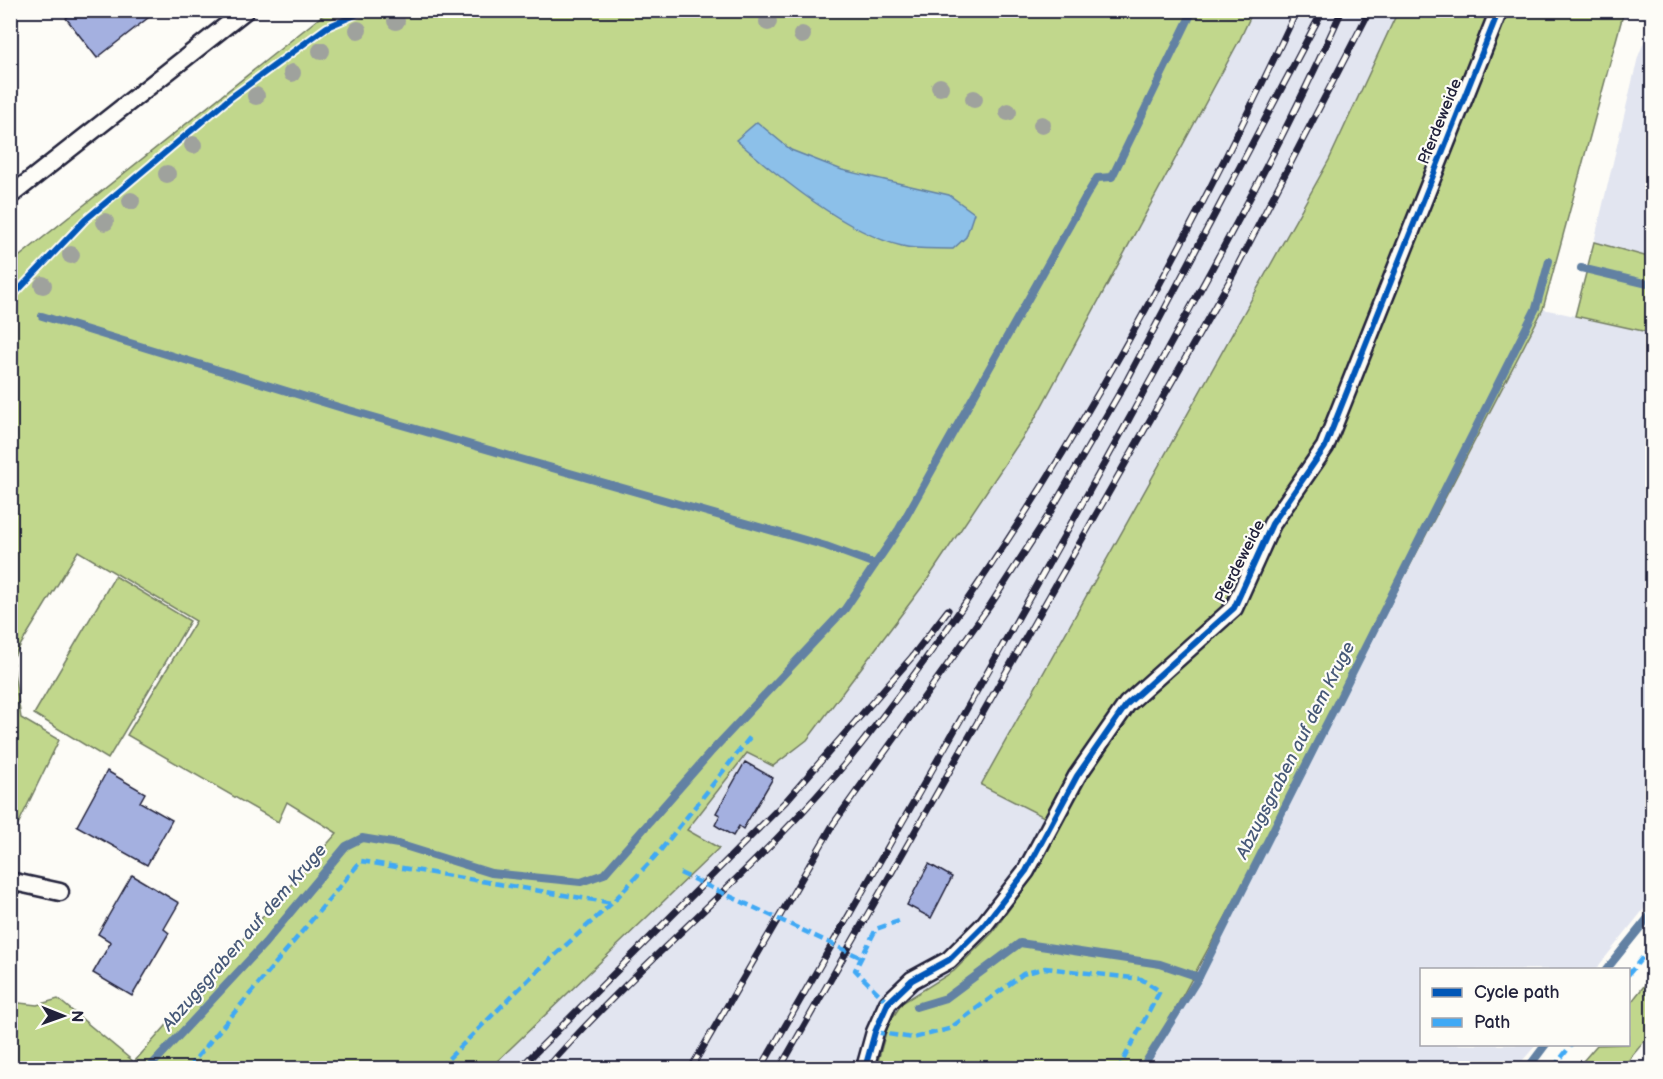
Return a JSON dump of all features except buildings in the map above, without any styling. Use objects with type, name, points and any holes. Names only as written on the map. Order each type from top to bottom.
[{"type":"lane","points":[[10,196],[246,10]]},
{"type":"lane","name":"Pferdeweide","points":[[865,1068],[875,1032],[888,1003],[912,980],[949,960],[984,925],[1026,871],[1077,776],[1127,704],[1234,608],[1272,524],[1325,447],[1499,10]]},
{"type":"lane","points":[[10,881],[60,892]]},
{"type":"shaded area","points":[[1253,11],[1398,11],[1329,160],[981,786],[1058,824],[1035,873],[993,932],[954,971],[902,1003],[888,1025],[876,1068],[490,1068],[719,848],[687,830],[748,753],[807,740],[925,583],[1033,422]]},
{"type":"shaded area","points":[[1652,22],[1652,258],[1594,242],[1638,57]]},
{"type":"shaded area","points":[[1543,309],[1652,333],[1652,899],[1597,968],[1420,968],[1420,1046],[1535,1046],[1516,1068],[1143,1068],[1272,832]]},
{"type":"green space","points":[[328,11],[1253,11],[1033,422],[925,583],[807,740],[773,766],[747,753],[687,830],[719,848],[490,1068],[11,1068],[11,1002],[37,1005],[58,999],[134,1062],[337,833],[287,802],[278,822],[127,735],[196,621],[78,551],[12,659],[21,718],[59,740],[11,839],[11,263]]},
{"type":"green space","points":[[1398,11],[1624,11],[1543,309],[1272,832],[1143,1068],[876,1068],[888,1025],[902,1003],[954,971],[993,932],[1035,873],[1058,824],[981,785],[1329,160]]},
{"type":"green space","points":[[1594,242],[1652,258],[1652,333],[1575,316]]},
{"type":"green space","points":[[115,576],[190,621],[108,759],[34,714]]},
{"type":"green space","points":[[1652,976],[1652,1032],[1622,1068],[1577,1068],[1596,1046],[1630,1046],[1630,1004]]},
{"type":"water","points":[[757,122],[791,150],[842,170],[949,195],[974,213],[966,237],[953,249],[914,248],[881,239],[836,217],[772,170],[736,140]]},
{"type":"waterway","points":[[149,1068],[265,943],[346,846],[362,838],[398,844],[491,873],[581,882],[604,874],[710,753],[845,609],[899,529],[1097,178],[1112,177],[1193,10]]},
{"type":"waterway","name":"Abzugsgraben auf dem Kruge","points":[[916,1007],[946,998],[1020,943],[1160,964],[1199,977],[1536,308],[1549,261]]},
{"type":"waterway","name":"Abzugsgraben auf dem Kruge","points":[[1581,268],[1652,285]]},
{"type":"waterway","points":[[42,316],[342,408],[826,546],[875,564]]},
{"type":"waterway","points":[[1608,968],[1652,913]]},
{"type":"waterway","points":[[1142,1068],[1199,977]]},
{"type":"waterway","points":[[1528,1068],[1544,1046]]},
{"type":"railway","points":[[547,1068],[585,1026],[747,868],[826,786],[927,658],[1046,481],[1100,389],[1203,202],[1297,10]]},
{"type":"railway","points":[[691,1068],[834,823],[991,604],[1048,516],[1127,380],[1323,10]]},
{"type":"railway","points":[[761,1068],[993,663],[1185,318],[1293,115],[1342,10]]},
{"type":"railway","points":[[780,1068],[1230,280],[1370,10]]},
{"type":"railway","points":[[520,1068],[786,801],[912,657],[948,610]]},
{"type":"marked path","points":[[439,1068],[530,978],[612,903],[660,851],[751,736]]},
{"type":"marked path","points":[[188,1068],[361,861],[612,903]]},
{"type":"marked path","points":[[680,873],[862,958]]},
{"type":"marked path","points":[[888,1003],[855,970],[876,929],[899,921]]},
{"type":"marked path","points":[[1630,973],[1652,946]]},
{"type":"marked path","points":[[875,1032],[913,1038],[949,1029],[1023,974],[1045,968],[1141,979],[1160,991],[1119,1068]]},
{"type":"marked path","points":[[1553,1068],[1570,1046]]},
{"type":"cycle path","points":[[10,299],[85,220],[230,98],[327,27],[367,10]]},
{"type":"cycle path","points":[[865,1068],[875,1032],[888,1003],[912,980],[949,960],[984,925],[1026,871],[1077,776],[1127,704],[1234,608],[1272,524],[1325,447],[1499,10]]}]
